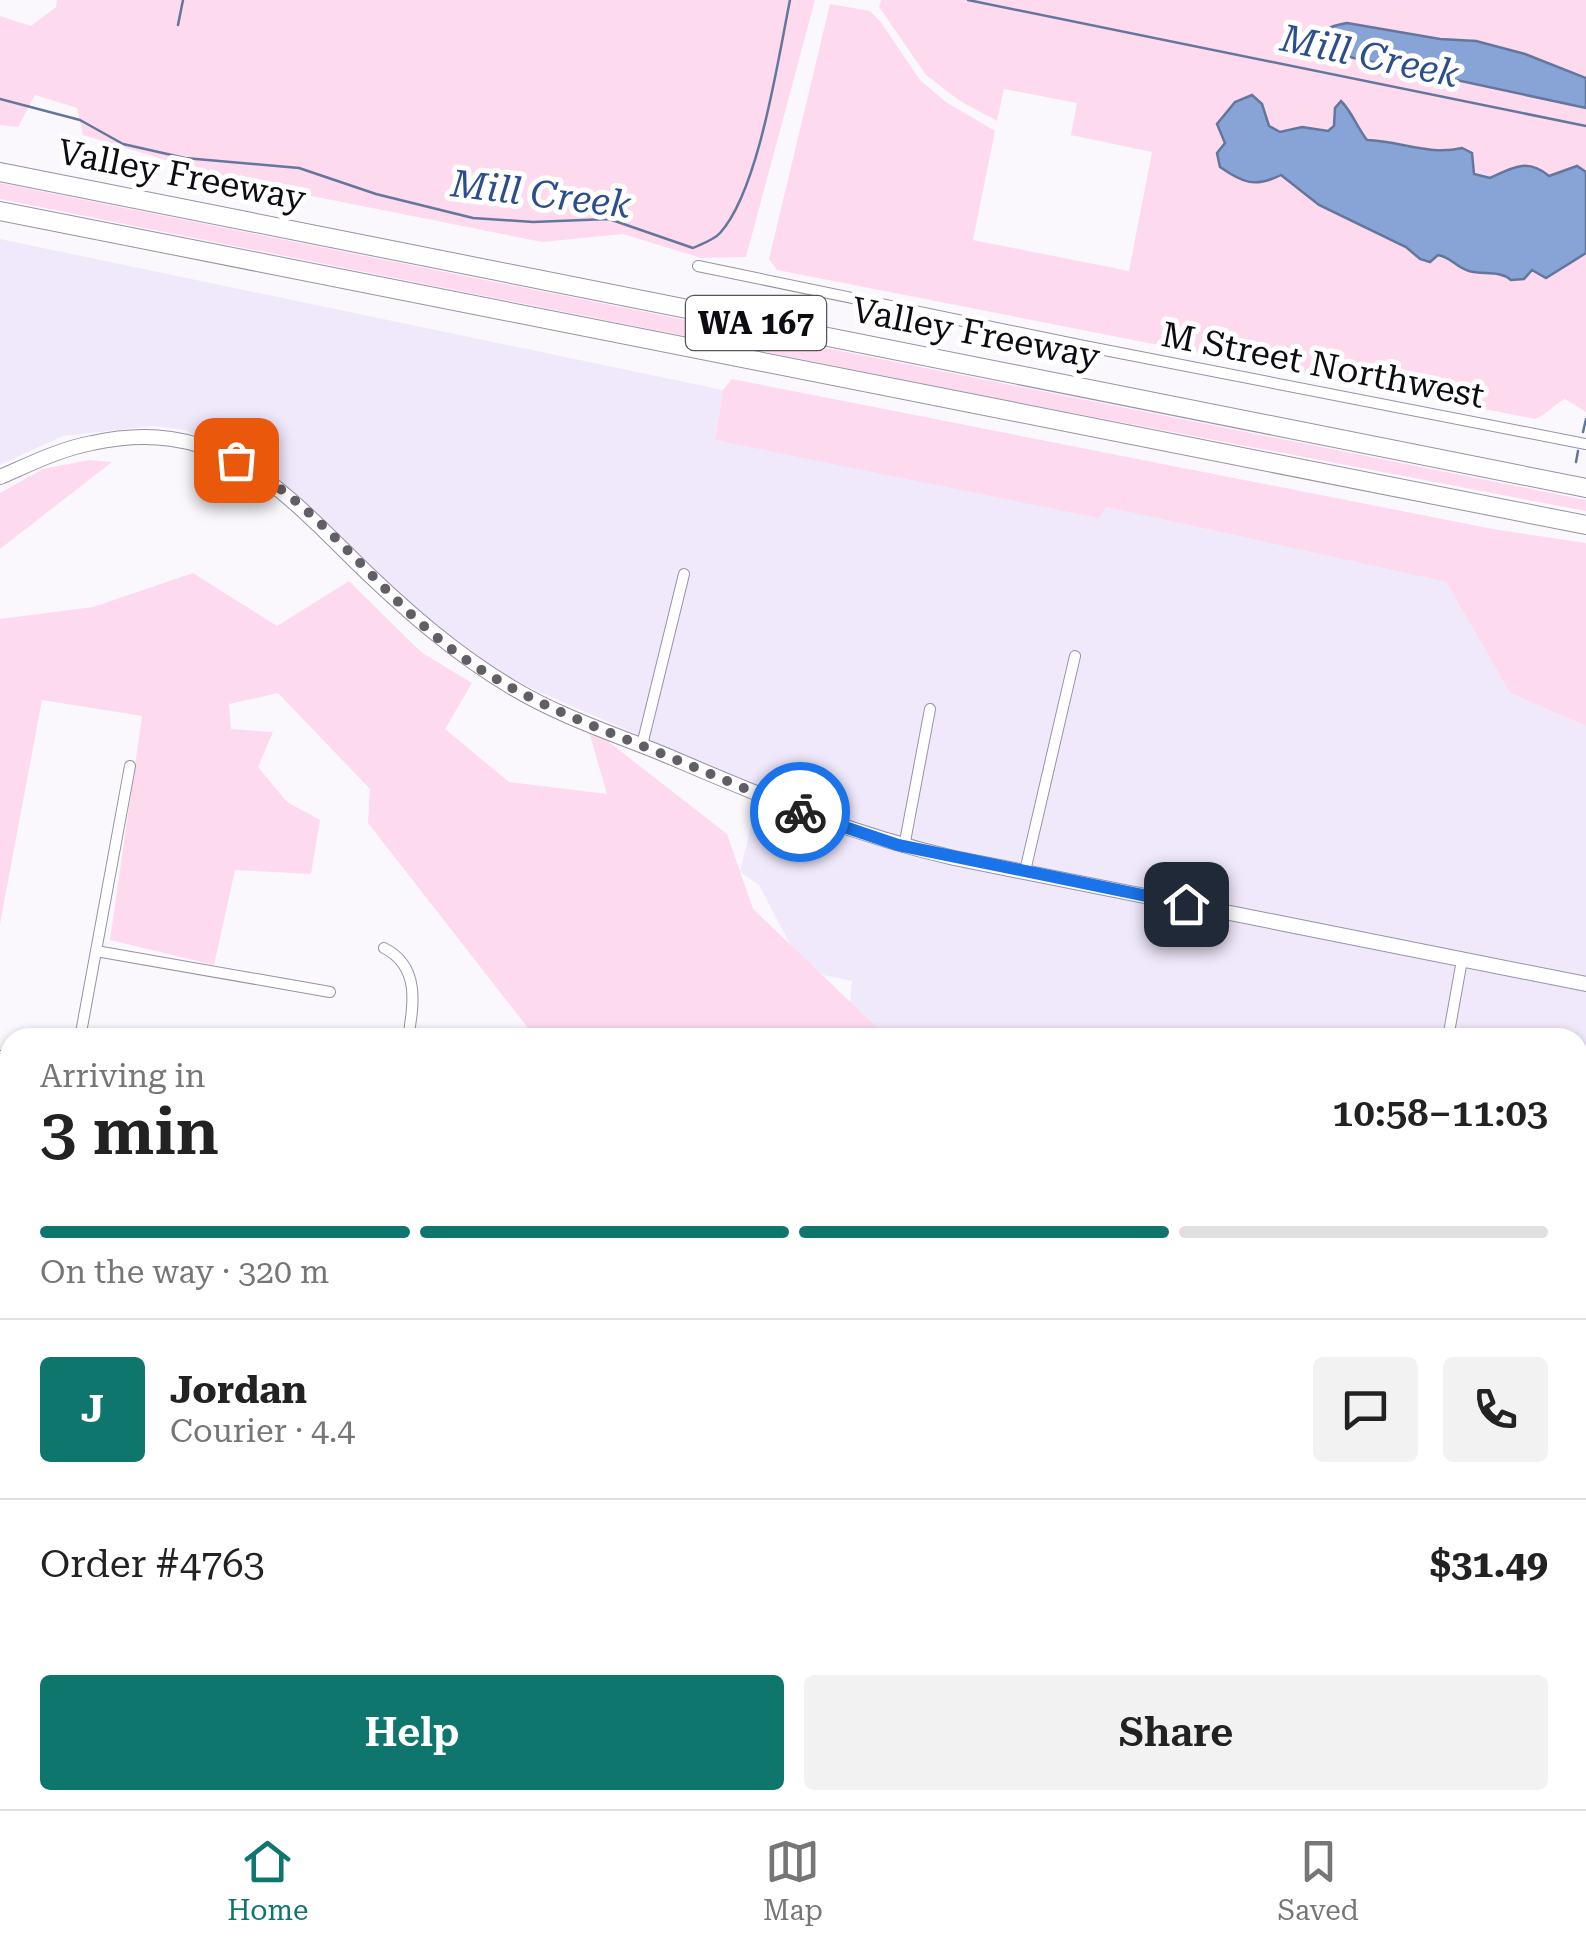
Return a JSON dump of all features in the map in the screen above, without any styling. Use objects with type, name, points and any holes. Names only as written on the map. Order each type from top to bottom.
[{"type":"highway","name":"Valley Freeway","points":[[0,172],[1586,487]]},
{"type":"highway","name":"Valley Freeway","points":[[0,212],[1586,526]]},
{"type":"main road","points":[[0,476],[68,449],[113,439],[168,440],[224,454],[275,484],[422,625],[480,669],[549,708],[821,820],[904,846],[1586,984]]},
{"type":"street","name":"M Street Northwest","points":[[698,266],[1586,444]]},
{"type":"street","points":[[642,746],[684,574]]},
{"type":"street","points":[[1024,871],[1075,656]]},
{"type":"street","points":[[904,846],[930,709]]},
{"type":"street","points":[[82,1028],[130,766]]},
{"type":"street","points":[[384,948],[400,960],[414,991],[409,1028]]},
{"type":"street","points":[[96,951],[330,992]]},
{"type":"street","points":[[1450,1028],[1462,960]]},
{"type":"shaded area","points":[[57,0],[815,0],[746,257],[701,258],[623,234],[542,242],[232,180],[83,135],[77,108],[35,95],[18,127],[0,125],[0,16],[31,26],[56,7]]},
{"type":"shaded area","points":[[881,0],[1586,0],[1586,412],[1565,399],[1535,419],[777,270],[769,259],[830,4],[870,11],[920,80],[946,102],[995,131],[973,240],[1129,271],[1152,152],[1071,135],[1077,103],[1004,89],[997,121],[960,101],[926,75],[879,7]]},
{"type":"shaded area","points":[[0,183],[1586,500],[1586,511],[1021,403],[0,199]]},
{"type":"shaded area","points":[[0,239],[723,390],[715,439],[1106,507],[1446,582],[1510,693],[1586,726],[1586,1028],[876,1028],[850,1004],[852,981],[804,971],[759,885],[740,872],[760,788],[510,679],[452,641],[250,459],[185,430],[154,426],[63,436],[0,465]]},
{"type":"shaded area","points":[[732,379],[1493,529],[1586,543],[1586,726],[1510,693],[1446,582],[1106,507],[1099,518],[715,440],[723,390]]},
{"type":"shaded area","points":[[89,460],[112,462],[0,549],[0,493],[43,469]]},
{"type":"shaded area","points":[[193,573],[277,626],[349,581],[421,652],[472,683],[445,729],[509,782],[607,794],[587,725],[727,834],[753,909],[878,1028],[528,1028],[368,823],[370,789],[278,693],[229,704],[231,729],[273,732],[258,767],[287,802],[320,820],[311,874],[235,870],[214,965],[110,940],[142,716],[42,700],[0,924],[0,619],[93,607]]},
{"type":"water","points":[[1347,23],[1476,41],[1525,54],[1586,78],[1586,108],[1340,55],[1332,57],[1319,44],[1320,38],[1328,28]]},
{"type":"water","points":[[1252,95],[1262,104],[1269,126],[1280,132],[1302,127],[1328,131],[1334,126],[1335,108],[1341,101],[1367,140],[1438,150],[1462,148],[1472,153],[1474,174],[1490,178],[1520,166],[1534,167],[1549,176],[1577,166],[1586,172],[1586,253],[1546,278],[1532,270],[1524,279],[1511,280],[1469,271],[1438,255],[1430,262],[1420,259],[1406,247],[1319,205],[1281,175],[1256,182],[1236,177],[1220,167],[1217,153],[1225,143],[1217,124],[1235,102]]},
{"type":"waterway","points":[[178,25],[183,0]]},
{"type":"waterway","name":"Mill Creek","points":[[0,99],[80,120],[123,144],[185,158],[299,168],[376,194],[473,218],[533,222],[609,219],[693,248],[720,233],[746,187],[765,122],[790,0]]},
{"type":"waterway","name":"Mill Creek","points":[[968,0],[1586,126]]},
{"type":"waterway","name":"Mill Creek","points":[[1583,432],[1586,419]]},
{"type":"waterway","name":"Mill Creek","points":[[1576,462],[1578,451]]},
{"type":"way so far","points":[[236,460],[266,476],[296,501],[422,625],[480,669],[589,726],[800,812]]},
{"type":"route","points":[[800,812],[898,845],[1186,904]]}]
